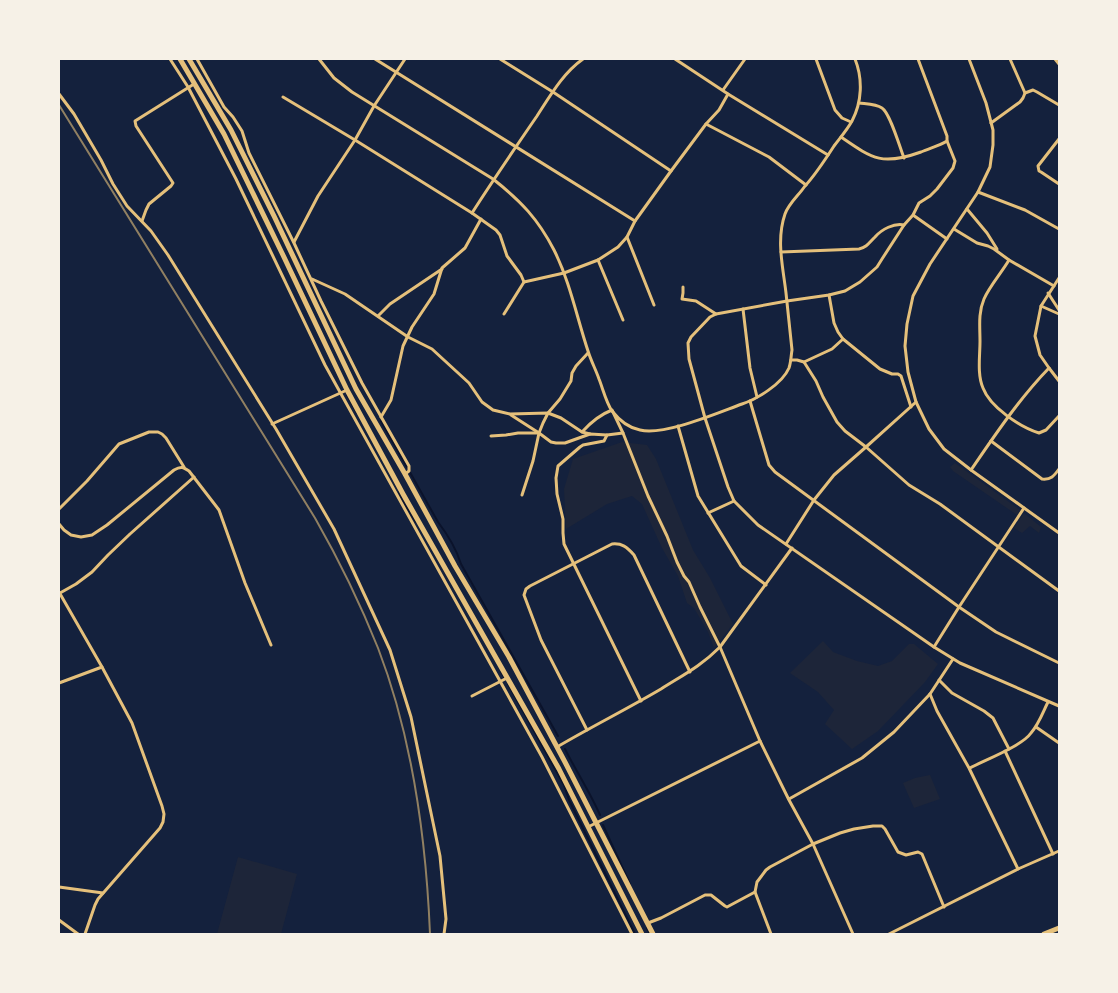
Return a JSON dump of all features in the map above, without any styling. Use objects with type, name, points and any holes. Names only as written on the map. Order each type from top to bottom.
[{"type":"highway","points":[[180,59],[224,134],[347,390],[559,769],[642,934]]},
{"type":"highway","points":[[189,59],[231,130],[356,389],[455,566],[509,657],[653,934]]},
{"type":"highway","points":[[1044,934],[1059,928]]},
{"type":"street","points":[[170,59],[188,87],[236,179],[317,349],[542,758],[632,934]]},
{"type":"street","points":[[197,59],[224,108],[233,117],[242,131],[249,153],[362,382],[409,466],[409,471],[405,474]]},
{"type":"street","points":[[319,59],[334,78],[352,92],[494,179],[514,195],[541,227],[564,273],[588,352],[651,504],[684,576],[689,582],[720,647],[760,741],[813,844],[854,934]]},
{"type":"street","points":[[375,59],[635,221]]},
{"type":"street","points":[[282,252],[290,249],[294,243],[318,196],[405,59]]},
{"type":"street","points":[[500,59],[553,92],[670,171]]},
{"type":"street","points":[[472,213],[553,92],[570,69],[583,59]]},
{"type":"street","points":[[675,59],[828,155]]},
{"type":"street","points":[[723,90],[745,59]]},
{"type":"street","points":[[816,59],[835,110],[842,118],[851,122]]},
{"type":"street","points":[[612,410],[625,424],[639,430],[654,432],[705,418],[750,402],[773,388],[788,370],[792,350],[781,252],[781,237],[786,212],[851,122],[859,103],[861,89],[860,76],[855,59]]},
{"type":"street","points":[[918,59],[955,161],[953,168],[937,189],[919,203],[913,215],[904,225],[882,259],[870,274],[860,282],[845,291],[830,295],[716,314],[691,337],[688,343],[689,359],[705,418],[728,487],[734,501],[758,525],[953,659],[1059,706]]},
{"type":"street","points":[[969,59],[992,123],[993,145],[990,167],[978,192],[930,264],[913,296],[907,324],[905,346],[907,365],[916,402],[930,429],[944,449],[970,470],[1059,533]]},
{"type":"street","points":[[1010,59],[1025,93]]},
{"type":"street","points":[[1055,59],[1059,64]]},
{"type":"street","points":[[142,221],[149,204],[173,183],[136,126],[135,121],[194,84]]},
{"type":"street","points":[[992,123],[1020,102],[1025,93],[1033,90],[1059,105]]},
{"type":"street","points":[[59,94],[74,114],[122,198],[151,231],[168,255],[334,528],[390,650],[410,717],[440,856],[446,919],[444,934]]},
{"type":"street","points":[[504,314],[524,282],[564,273],[598,260],[618,247],[627,237],[635,221],[670,171],[719,110],[728,94]]},
{"type":"street","points":[[282,97],[355,140],[496,230],[500,235],[507,256],[524,282]]},
{"type":"street","points":[[859,103],[877,106],[885,111],[890,119],[904,158]]},
{"type":"street","points":[[706,124],[768,157],[806,185]]},
{"type":"street","points":[[841,137],[874,157],[890,160],[904,158],[947,141]]},
{"type":"street","points":[[1059,139],[1038,166],[1041,172],[1059,184]]},
{"type":"street","points":[[978,192],[1025,210],[1059,229]]},
{"type":"street","points":[[967,210],[987,233],[998,252]]},
{"type":"street","points":[[913,215],[947,239]]},
{"type":"street","points":[[378,316],[390,304],[442,268],[465,248],[481,219]]},
{"type":"street","points":[[781,252],[859,250],[866,248],[878,233],[883,230],[893,225],[904,225]]},
{"type":"street","points":[[954,229],[977,243],[988,246],[1054,286]]},
{"type":"street","points":[[627,237],[654,305]]},
{"type":"street","points":[[598,260],[623,320]]},
{"type":"street","points":[[1009,260],[984,298],[979,313],[982,387],[989,399],[1008,417],[1030,431],[1038,433],[1046,430],[1059,419]]},
{"type":"street","points":[[381,417],[391,400],[403,346],[415,322],[434,294],[442,268]]},
{"type":"street","points":[[1059,278],[1041,306],[1035,336],[1040,355],[1059,381]]},
{"type":"street","points":[[311,279],[346,294],[408,337],[432,349],[469,383],[482,402],[493,410],[510,414],[548,413],[561,418],[582,432],[590,434],[607,435],[623,433]]},
{"type":"street","points":[[682,287],[684,293],[682,298],[696,301],[716,314]]},
{"type":"street","points":[[1048,293],[1059,310]]},
{"type":"street","points":[[830,295],[834,323],[843,339],[880,369],[901,376],[911,406]]},
{"type":"street","points":[[1041,306],[1059,314]]},
{"type":"street","points":[[743,309],[750,368],[757,397]]},
{"type":"street","points":[[804,362],[832,349],[843,339]]},
{"type":"street","points":[[522,495],[533,461],[539,432],[548,413],[560,399],[571,381],[572,373],[576,366],[588,352]]},
{"type":"street","points":[[791,360],[804,362],[816,380],[822,397],[837,422],[845,430],[909,485],[940,504],[1059,591]]},
{"type":"street","points":[[970,470],[1008,417],[1048,368]]},
{"type":"street","points":[[272,424],[347,390]]},
{"type":"street","points":[[750,402],[769,464],[775,472],[996,632],[1059,663]]},
{"type":"street","points":[[786,544],[814,500],[834,475],[916,402]]},
{"type":"street","points":[[582,432],[594,419],[612,410]]},
{"type":"street","points":[[510,414],[551,442],[565,443],[590,434]]},
{"type":"street","points":[[678,426],[698,496],[741,566],[766,585]]},
{"type":"street","points":[[59,509],[87,481],[119,444],[150,432],[162,434],[184,467],[190,471],[219,510],[244,583],[271,645]]},
{"type":"street","points":[[491,436],[539,432]]},
{"type":"street","points":[[607,435],[604,441],[583,445],[558,466],[556,478],[557,494],[563,519],[564,544],[641,701]]},
{"type":"street","points":[[991,441],[1042,479],[1047,480],[1051,478],[1059,469]]},
{"type":"street","points":[[59,524],[71,535],[81,537],[92,535],[108,525],[174,470],[184,467]]},
{"type":"street","points":[[85,934],[95,905],[102,893],[160,828],[164,814],[158,791],[132,723],[59,594],[92,572],[130,534],[194,477]]},
{"type":"street","points":[[708,513],[734,501]]},
{"type":"street","points":[[934,647],[1024,508]]},
{"type":"street","points":[[587,730],[542,640],[524,595],[526,589],[530,586],[612,544],[627,547],[634,555],[690,672]]},
{"type":"street","points":[[557,747],[641,701],[690,672],[707,659],[720,647],[792,548]]},
{"type":"street","points":[[789,800],[862,758],[894,732],[930,694],[953,659]]},
{"type":"street","points":[[59,683],[102,667]]},
{"type":"street","points":[[472,696],[508,678]]},
{"type":"street","points":[[939,680],[952,693],[984,711],[992,718],[1053,854]]},
{"type":"street","points":[[930,694],[970,768],[1018,869]]},
{"type":"street","points":[[970,768],[1028,738],[1036,727],[1048,702]]},
{"type":"street","points":[[1036,727],[1059,744]]},
{"type":"street","points":[[588,827],[760,741]]},
{"type":"street","points":[[771,934],[755,892],[757,882],[766,870],[813,844],[854,829],[882,826],[898,852],[906,855],[918,852],[922,854],[944,907]]},
{"type":"street","points":[[889,934],[1018,869],[1059,851]]},
{"type":"street","points":[[59,887],[102,893]]},
{"type":"street","points":[[648,923],[705,894],[711,895],[727,906],[755,892]]},
{"type":"street","points":[[59,920],[78,934]]},
{"type":"shaded area","points":[[622,442],[647,445],[656,459],[693,550],[710,578],[733,624],[714,648],[708,632],[694,608],[687,603],[678,576],[662,548],[642,504],[632,496],[607,504],[566,529],[564,489],[573,459]]},
{"type":"shaded area","points":[[955,463],[1020,510],[1017,515],[953,471],[950,467]]},
{"type":"shaded area","points":[[1024,513],[1041,527],[1039,533],[1030,526],[1022,533],[1014,528]]},
{"type":"shaded area","points":[[823,641],[833,652],[878,666],[892,661],[909,644],[914,644],[938,664],[925,682],[878,731],[852,749],[825,724],[834,710],[818,692],[790,673]]},
{"type":"shaded area","points":[[930,775],[940,799],[914,808],[903,783]]},
{"type":"shaded area","points":[[238,857],[297,874],[281,934],[217,934]]},
{"type":"waterway","points":[[347,395],[357,413]]},
{"type":"waterway","points":[[381,421],[451,542],[461,564],[558,736]]},
{"type":"waterway","points":[[399,492],[416,522]]},
{"type":"waterway","points":[[501,672],[504,677]]},
{"type":"waterway","points":[[508,684],[564,785],[569,800],[635,934]]},
{"type":"waterway","points":[[565,749],[600,815]]},
{"type":"waterway","points":[[603,825],[630,884]]},
{"type":"waterway","points":[[647,928],[650,934]]},
{"type":"railway","points":[[59,105],[315,518],[341,566],[364,615],[390,682],[409,753],[421,825],[430,934]]}]
